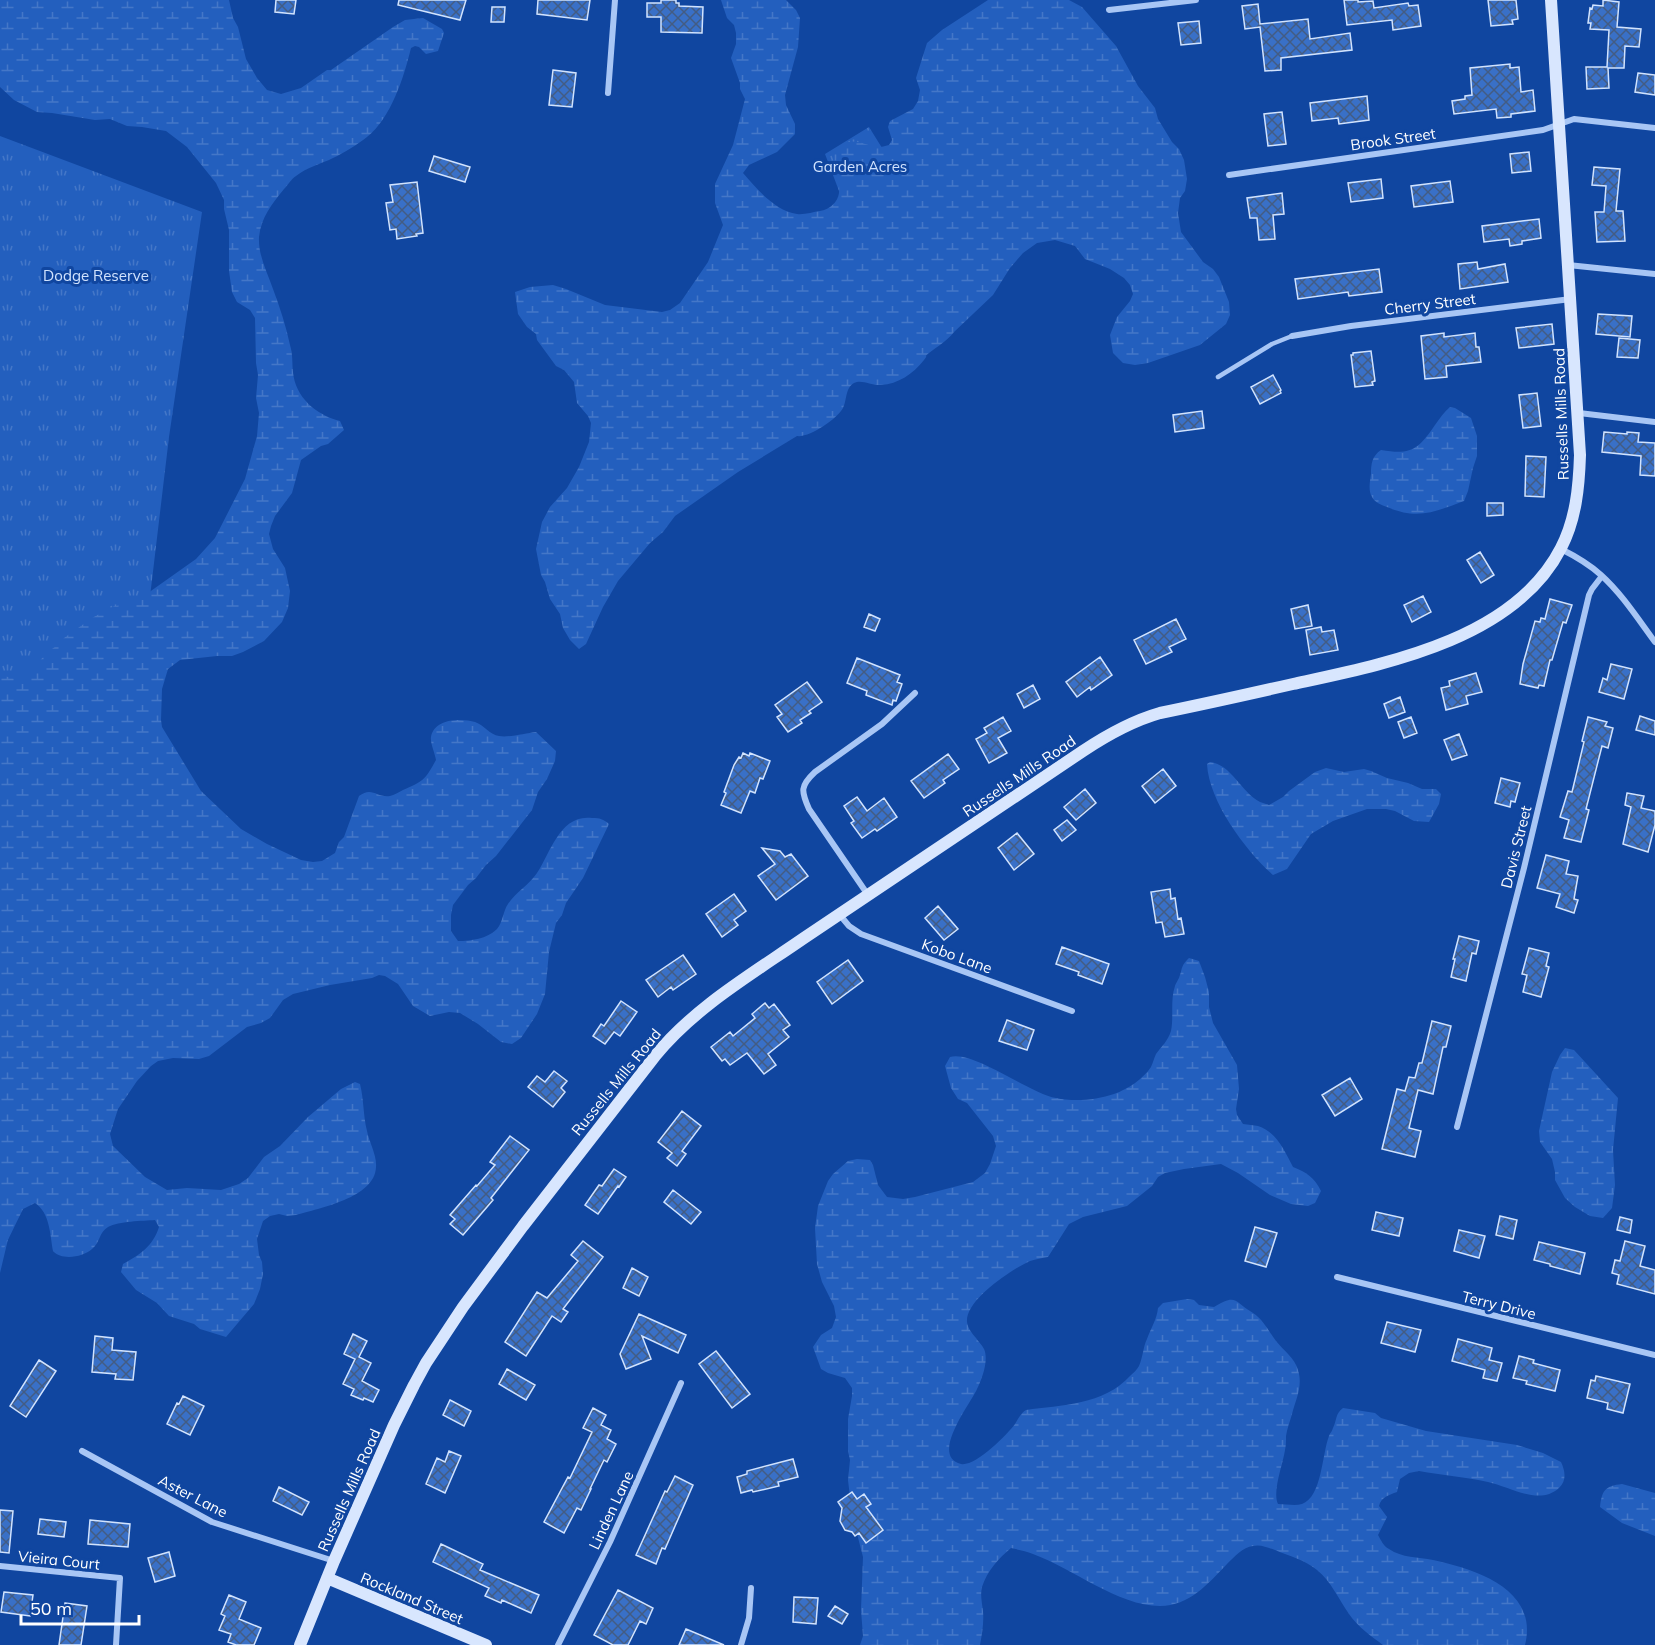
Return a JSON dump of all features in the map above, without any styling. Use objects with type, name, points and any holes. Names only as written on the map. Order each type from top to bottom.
[{"type":"main road","name":"Russells Mills Road","points":[[300,1645],[334,1561],[403,1406],[426,1363],[504,1250],[634,1082],[666,1042],[704,1008],[839,914],[1083,751],[1129,724],[1160,713],[1392,662],[1452,640],[1487,622],[1513,604],[1544,574],[1561,549],[1572,521],[1578,489],[1580,455],[1551,0]]},
{"type":"main road","name":"Rockland Street","points":[[327,1578],[465,1641],[486,1645]]},
{"type":"street","points":[[608,93],[615,0]]},
{"type":"street","points":[[1108,10],[1196,0]]},
{"type":"street","name":"Brook Street","points":[[1229,175],[1544,130],[1574,119],[1655,128]]},
{"type":"street","points":[[1568,265],[1655,274]]},
{"type":"street","name":"Cherry Street","points":[[1292,336],[1351,326],[1571,299]]},
{"type":"street","points":[[1579,414],[1655,422]]},
{"type":"street","points":[[1561,549],[1602,576],[1623,599],[1655,642]]},
{"type":"street","name":"Davis Street","points":[[1457,1127],[1524,868],[1589,595],[1602,576]]},
{"type":"street","points":[[868,895],[810,809],[804,798],[802,787],[815,772],[882,724],[915,693]]},
{"type":"street","name":"Kobo Lane","points":[[839,914],[849,926],[861,934],[1072,1011]]},
{"type":"street","name":"Terry Drive","points":[[1337,1277],[1655,1355]]},
{"type":"street","name":"Linden Lane","points":[[558,1645],[610,1542],[681,1383]]},
{"type":"street","name":"Aster Lane","points":[[82,1451],[212,1522],[334,1561]]},
{"type":"street","name":"Vieira Court","points":[[0,1566],[120,1578],[116,1645]]},
{"type":"street","points":[[741,1645],[749,1618],[751,1588]]},
{"type":"lane","points":[[1218,377],[1272,344],[1292,336]]},
{"type":"green space","points":[[0,0],[229,0],[246,59],[267,90],[281,94],[301,88],[405,20],[423,18],[442,29],[444,33],[438,51],[426,54],[419,47],[411,48],[405,71],[390,108],[375,129],[346,151],[294,177],[271,206],[262,223],[259,237],[260,250],[287,331],[298,389],[308,404],[340,421],[344,430],[328,444],[321,446],[301,460],[292,493],[275,516],[271,526],[269,534],[273,549],[285,568],[290,591],[288,608],[282,622],[264,641],[243,652],[232,656],[180,660],[168,669],[162,689],[162,727],[201,791],[241,829],[301,860],[313,862],[322,861],[335,853],[339,842],[344,837],[359,796],[371,792],[390,796],[426,776],[436,760],[431,737],[437,726],[456,720],[478,723],[496,735],[512,736],[536,732],[556,751],[555,761],[538,792],[532,810],[453,905],[451,931],[458,941],[484,937],[497,929],[508,904],[534,877],[564,828],[581,818],[601,819],[609,824],[583,878],[556,923],[549,952],[545,994],[537,1014],[521,1038],[512,1044],[501,1042],[460,1013],[449,1012],[430,1016],[413,1006],[398,984],[379,975],[293,994],[283,1000],[270,1018],[247,1027],[209,1056],[199,1059],[173,1058],[158,1061],[137,1081],[118,1109],[110,1134],[113,1146],[145,1177],[167,1190],[187,1188],[221,1190],[239,1184],[248,1178],[264,1157],[280,1146],[308,1117],[341,1089],[355,1082],[360,1084],[368,1135],[376,1162],[373,1178],[366,1187],[344,1200],[296,1215],[270,1216],[263,1221],[257,1239],[263,1274],[260,1289],[254,1304],[226,1337],[169,1316],[157,1303],[136,1290],[121,1272],[123,1264],[140,1253],[153,1240],[159,1227],[155,1220],[108,1227],[95,1247],[78,1256],[67,1257],[53,1251],[44,1212],[35,1203],[23,1209],[4,1248],[0,1251],[0,675],[20,680],[24,678],[64,638],[92,618],[112,607],[131,602],[148,593],[196,559],[215,538],[245,479],[257,436],[259,413],[256,398],[258,375],[255,318],[250,310],[237,302],[232,292],[229,271],[229,230],[224,200],[216,183],[187,147],[166,131],[127,126],[110,119],[95,120],[37,112],[14,100],[0,87]]},
{"type":"green space","points":[[721,0],[786,0],[800,18],[798,47],[785,95],[786,105],[795,124],[795,134],[777,152],[749,165],[743,173],[774,204],[781,209],[800,214],[827,209],[837,199],[839,188],[837,161],[840,148],[844,144],[855,142],[877,147],[889,145],[892,140],[888,127],[890,121],[913,109],[918,101],[920,90],[916,78],[927,43],[942,30],[988,0],[1069,0],[1082,7],[1116,46],[1138,86],[1155,108],[1158,119],[1172,142],[1179,149],[1184,160],[1187,179],[1185,191],[1180,198],[1178,213],[1181,232],[1203,262],[1219,277],[1229,302],[1230,315],[1226,324],[1200,345],[1148,363],[1135,365],[1123,363],[1113,353],[1110,335],[1117,317],[1133,294],[1130,285],[1110,269],[1085,259],[1075,246],[1055,240],[1037,243],[1023,253],[1010,268],[993,295],[948,338],[927,354],[910,374],[887,384],[854,383],[848,391],[843,408],[829,422],[815,431],[797,436],[738,472],[675,516],[618,581],[586,644],[579,649],[563,628],[560,614],[550,599],[541,575],[536,549],[542,522],[579,467],[589,442],[591,423],[577,403],[574,382],[564,370],[556,366],[537,340],[536,334],[527,327],[518,314],[515,292],[530,287],[553,285],[605,305],[662,312],[680,303],[708,262],[723,225],[715,203],[715,184],[733,145],[745,99],[731,58],[736,44],[736,33],[734,25],[727,18]]},
{"type":"green space","name":"Garden Acres","points":[[869,127],[902,180],[847,212],[825,154]]},
{"type":"green space","name":"Dodge Reserve","points":[[0,136],[202,212],[169,437],[139,689],[0,1273]]},
{"type":"green space","points":[[1450,407],[1471,418],[1477,436],[1477,456],[1464,501],[1435,511],[1417,514],[1398,511],[1377,502],[1372,497],[1370,489],[1372,464],[1376,455],[1381,450],[1400,452],[1413,449],[1424,440]]},
{"type":"green space","points":[[1210,762],[1224,768],[1254,798],[1269,805],[1315,772],[1326,768],[1344,772],[1364,769],[1422,789],[1436,789],[1441,794],[1439,804],[1429,822],[1414,821],[1386,809],[1367,809],[1333,821],[1311,834],[1287,869],[1273,875],[1241,839],[1222,809],[1209,779],[1207,764]]},
{"type":"green space","points":[[1189,958],[1199,961],[1209,992],[1209,1007],[1213,1023],[1237,1065],[1239,1089],[1237,1115],[1243,1124],[1258,1126],[1270,1133],[1280,1143],[1293,1167],[1310,1176],[1321,1191],[1315,1203],[1308,1206],[1291,1204],[1270,1195],[1221,1164],[1165,1173],[1127,1206],[1083,1217],[1069,1224],[1048,1257],[1030,1261],[1002,1278],[981,1295],[968,1313],[968,1327],[984,1349],[985,1364],[979,1385],[950,1440],[949,1451],[952,1459],[961,1464],[967,1464],[982,1456],[1005,1435],[1026,1410],[1081,1402],[1108,1393],[1120,1386],[1139,1366],[1158,1308],[1163,1303],[1187,1299],[1194,1300],[1199,1305],[1214,1307],[1227,1300],[1235,1301],[1263,1322],[1294,1362],[1299,1376],[1298,1392],[1287,1431],[1277,1485],[1278,1504],[1302,1504],[1314,1493],[1329,1436],[1337,1415],[1343,1408],[1375,1413],[1381,1418],[1426,1431],[1517,1445],[1543,1453],[1561,1462],[1564,1469],[1562,1485],[1551,1493],[1543,1495],[1525,1494],[1480,1480],[1419,1471],[1409,1473],[1400,1479],[1397,1492],[1383,1498],[1379,1506],[1387,1517],[1378,1535],[1387,1548],[1405,1556],[1433,1560],[1467,1569],[1500,1585],[1513,1596],[1522,1609],[1527,1626],[1525,1645],[1383,1645],[1353,1619],[1331,1585],[1317,1570],[1297,1558],[1259,1546],[1246,1548],[1239,1553],[1189,1598],[1160,1606],[1128,1600],[1048,1560],[1011,1548],[994,1565],[982,1587],[983,1620],[980,1645],[860,1645],[863,1636],[861,1610],[863,1557],[852,1514],[848,1480],[850,1460],[848,1419],[852,1388],[845,1378],[821,1369],[813,1347],[821,1335],[832,1328],[836,1317],[834,1306],[822,1282],[817,1264],[815,1228],[818,1206],[828,1181],[848,1161],[870,1160],[878,1185],[887,1197],[903,1199],[973,1182],[985,1173],[996,1146],[993,1136],[967,1103],[958,1099],[951,1088],[945,1066],[950,1057],[972,1060],[1045,1095],[1056,1098],[1085,1100],[1100,1098],[1130,1086],[1148,1071],[1156,1054],[1170,1035],[1175,985]]},
{"type":"green space","points":[[1565,1048],[1574,1050],[1618,1098],[1613,1150],[1615,1185],[1612,1208],[1603,1218],[1590,1216],[1565,1198],[1555,1180],[1552,1159],[1540,1142],[1539,1131],[1552,1072]]},
{"type":"green space","points":[[1622,1484],[1655,1493],[1655,1536],[1622,1523],[1600,1507],[1605,1490]]},
{"type":"building","points":[[276,0],[296,0],[294,14],[275,12]]},
{"type":"building","points":[[399,0],[466,0],[460,20],[398,5]]},
{"type":"building","points":[[538,0],[590,0],[587,20],[537,14]]},
{"type":"building","points":[[661,0],[676,0],[679,6],[703,7],[702,33],[661,32],[661,17],[647,17],[647,3],[661,3]]},
{"type":"building","points":[[1344,0],[1373,1],[1374,8],[1408,3],[1409,6],[1418,5],[1421,26],[1393,30],[1392,20],[1347,25]]},
{"type":"building","points":[[1488,0],[1516,0],[1518,19],[1512,20],[1513,24],[1491,26]]},
{"type":"building","points":[[1603,0],[1619,2],[1617,27],[1641,29],[1639,47],[1625,46],[1624,68],[1608,68],[1609,88],[1587,89],[1586,67],[1607,67],[1609,30],[1590,29],[1591,23],[1588,23],[1590,8],[1592,9],[1593,5],[1603,6]]},
{"type":"building","points":[[1258,4],[1260,24],[1308,19],[1310,39],[1350,33],[1352,50],[1281,58],[1281,70],[1265,71],[1260,27],[1245,29],[1242,6]]},
{"type":"building","points":[[492,7],[505,7],[504,22],[491,22]]},
{"type":"building","points":[[1199,21],[1201,43],[1181,45],[1178,23]]},
{"type":"building","points":[[1510,64],[1510,68],[1519,67],[1521,92],[1533,90],[1535,111],[1497,118],[1496,109],[1454,114],[1452,101],[1465,99],[1465,96],[1472,95],[1470,68]]},
{"type":"building","points":[[553,70],[576,73],[572,107],[549,105]]},
{"type":"building","points":[[1638,73],[1655,75],[1655,95],[1635,92]]},
{"type":"building","points":[[1367,96],[1369,120],[1339,124],[1338,118],[1312,121],[1310,103]]},
{"type":"building","points":[[1282,112],[1286,144],[1268,146],[1264,114]]},
{"type":"building","points":[[1529,152],[1531,171],[1512,173],[1510,154]]},
{"type":"building","points":[[434,156],[470,167],[465,182],[429,171]]},
{"type":"building","points":[[1594,167],[1620,169],[1616,211],[1623,211],[1625,241],[1597,242],[1595,212],[1604,212],[1606,186],[1592,185]]},
{"type":"building","points":[[1381,179],[1383,198],[1351,202],[1348,183]]},
{"type":"building","points":[[1450,181],[1453,202],[1414,207],[1411,186]]},
{"type":"building","points":[[417,182],[423,233],[397,239],[396,229],[390,230],[386,203],[393,202],[390,185]]},
{"type":"building","points":[[1282,193],[1284,214],[1273,215],[1275,239],[1259,240],[1257,218],[1250,218],[1247,198]]},
{"type":"building","points":[[1539,219],[1541,238],[1522,241],[1522,244],[1510,246],[1509,239],[1484,242],[1482,226]]},
{"type":"building","points":[[1477,262],[1478,269],[1505,264],[1508,282],[1460,289],[1458,264]]},
{"type":"building","points":[[1379,269],[1382,292],[1349,296],[1348,292],[1298,299],[1295,279]]},
{"type":"building","points":[[1598,314],[1632,316],[1630,337],[1596,334]]},
{"type":"building","points":[[1552,324],[1554,344],[1519,348],[1516,328]]},
{"type":"building","points":[[1444,333],[1444,337],[1475,333],[1476,347],[1479,347],[1481,362],[1446,366],[1447,377],[1425,379],[1421,336]]},
{"type":"building","points":[[1619,338],[1640,340],[1638,358],[1617,357]]},
{"type":"building","points":[[1371,351],[1375,381],[1372,382],[1373,385],[1355,387],[1351,355]]},
{"type":"building","points":[[1273,375],[1281,393],[1260,404],[1251,387]]},
{"type":"building","points":[[1537,393],[1541,426],[1523,428],[1519,395]]},
{"type":"building","points":[[1202,411],[1204,428],[1175,432],[1173,415]]},
{"type":"building","points":[[1604,432],[1639,433],[1638,442],[1655,443],[1655,476],[1640,475],[1641,456],[1602,452]]},
{"type":"building","points":[[1526,456],[1546,457],[1544,497],[1525,496]]},
{"type":"building","points":[[1487,503],[1503,503],[1503,515],[1487,516]]},
{"type":"building","points":[[1480,552],[1494,575],[1481,583],[1467,560]]},
{"type":"building","points":[[1423,596],[1431,612],[1412,622],[1404,605]]},
{"type":"building","points":[[1550,599],[1572,605],[1566,623],[1563,622],[1544,686],[1539,685],[1538,688],[1520,684],[1535,621],[1540,622],[1541,618],[1545,619]]},
{"type":"building","points":[[1308,605],[1312,626],[1295,629],[1291,609]]},
{"type":"building","points":[[869,614],[880,619],[875,631],[864,627]]},
{"type":"building","points":[[1176,619],[1186,639],[1169,647],[1172,652],[1146,664],[1134,640]]},
{"type":"building","points":[[1321,627],[1322,632],[1334,630],[1338,650],[1310,655],[1306,630]]},
{"type":"building","points":[[1100,657],[1112,675],[1077,697],[1066,682]]},
{"type":"building","points":[[857,658],[900,675],[897,682],[902,684],[896,701],[893,700],[892,705],[866,695],[867,691],[847,683]]},
{"type":"building","points":[[1611,664],[1632,669],[1624,699],[1599,692],[1603,678],[1607,680]]},
{"type":"building","points":[[1476,673],[1482,692],[1466,696],[1468,704],[1446,710],[1441,688],[1450,686],[1449,681]]},
{"type":"building","points":[[807,682],[822,702],[800,720],[802,723],[788,732],[777,717],[782,714],[775,705]]},
{"type":"building","points":[[1033,685],[1040,699],[1024,708],[1017,694]]},
{"type":"building","points":[[1400,697],[1405,712],[1389,718],[1384,704]]},
{"type":"building","points":[[1640,716],[1655,721],[1655,735],[1636,730]]},
{"type":"building","points":[[1003,717],[1011,731],[998,738],[1007,753],[989,763],[976,739],[987,733],[984,728]]},
{"type":"building","points":[[1411,717],[1417,733],[1404,738],[1398,722]]},
{"type":"building","points":[[1588,717],[1607,722],[1605,726],[1613,728],[1608,748],[1602,746],[1586,809],[1589,810],[1581,842],[1564,838],[1569,820],[1560,817],[1568,791],[1572,792]]},
{"type":"building","points":[[1459,734],[1467,755],[1452,760],[1444,740]]},
{"type":"building","points":[[743,753],[749,756],[750,753],[770,761],[763,779],[760,778],[755,793],[750,791],[741,813],[721,805],[734,765]]},
{"type":"building","points":[[948,754],[959,769],[943,780],[945,783],[924,798],[911,781]]},
{"type":"building","points":[[1163,769],[1176,786],[1155,803],[1142,786]]},
{"type":"building","points":[[1501,778],[1520,783],[1515,802],[1511,801],[1510,807],[1495,803]]},
{"type":"building","points":[[1085,789],[1096,803],[1076,820],[1064,807]]},
{"type":"building","points":[[1627,793],[1644,796],[1641,808],[1655,811],[1655,825],[1648,852],[1623,844],[1631,807],[1625,805]]},
{"type":"building","points":[[857,797],[867,811],[884,798],[897,817],[862,838],[851,823],[854,821],[844,806]]},
{"type":"building","points":[[1067,820],[1076,830],[1062,841],[1054,830]]},
{"type":"building","points":[[1017,833],[1034,854],[1014,870],[998,848]]},
{"type":"building","points":[[762,848],[780,851],[785,857],[791,854],[808,876],[776,900],[758,876],[775,864]]},
{"type":"building","points":[[1546,855],[1569,861],[1566,874],[1578,876],[1574,899],[1578,900],[1574,913],[1556,907],[1560,894],[1537,888]]},
{"type":"building","points":[[1170,889],[1171,899],[1175,898],[1178,919],[1181,918],[1184,934],[1165,937],[1162,922],[1156,923],[1151,892]]},
{"type":"building","points":[[734,894],[746,911],[734,920],[738,925],[722,937],[706,914]]},
{"type":"building","points":[[938,906],[958,929],[944,940],[925,918]]},
{"type":"building","points":[[1459,936],[1479,941],[1476,954],[1472,953],[1466,981],[1451,977]]},
{"type":"building","points":[[1062,947],[1109,964],[1102,984],[1078,975],[1079,972],[1056,964]]},
{"type":"building","points":[[1529,948],[1549,953],[1546,966],[1549,967],[1541,997],[1523,992],[1527,975],[1522,974]]},
{"type":"building","points":[[683,955],[696,974],[673,990],[671,987],[658,997],[646,980]]},
{"type":"building","points":[[848,960],[863,981],[832,1004],[817,982]]},
{"type":"building","points":[[621,1001],[637,1012],[620,1036],[614,1032],[605,1044],[593,1036],[601,1024],[604,1026]]},
{"type":"building","points":[[765,1003],[769,1008],[774,1004],[790,1025],[783,1030],[789,1037],[768,1054],[776,1065],[764,1074],[747,1053],[730,1065],[725,1059],[722,1061],[711,1047],[730,1032],[733,1036],[755,1018],[752,1014]]},
{"type":"building","points":[[1007,1020],[1034,1030],[1027,1050],[999,1041]]},
{"type":"building","points":[[1432,1021],[1451,1026],[1446,1047],[1443,1047],[1433,1094],[1418,1090],[1409,1128],[1421,1131],[1415,1157],[1382,1149],[1397,1089],[1405,1091],[1409,1077],[1415,1078],[1419,1063],[1422,1063]]},
{"type":"building","points":[[554,1071],[567,1081],[561,1088],[565,1092],[553,1107],[528,1087],[537,1076],[545,1082]]},
{"type":"building","points":[[1350,1078],[1362,1099],[1335,1116],[1322,1095]]},
{"type":"building","points":[[682,1111],[701,1126],[682,1151],[686,1154],[677,1166],[667,1158],[672,1153],[658,1142]]},
{"type":"building","points":[[510,1136],[529,1150],[491,1198],[493,1200],[463,1235],[450,1224],[455,1219],[450,1215],[495,1165],[490,1162]]},
{"type":"building","points":[[614,1169],[626,1177],[598,1214],[585,1205]]},
{"type":"building","points":[[673,1190],[701,1212],[691,1224],[664,1202]]},
{"type":"building","points":[[1376,1212],[1403,1218],[1399,1236],[1372,1230]]},
{"type":"building","points":[[1500,1216],[1517,1220],[1513,1239],[1496,1235]]},
{"type":"building","points":[[1620,1217],[1632,1220],[1630,1233],[1617,1230]]},
{"type":"building","points":[[1255,1227],[1277,1233],[1266,1267],[1245,1261]]},
{"type":"building","points":[[1459,1230],[1485,1236],[1479,1258],[1454,1251]]},
{"type":"building","points":[[583,1241],[603,1257],[563,1309],[568,1312],[561,1322],[552,1316],[526,1356],[505,1342],[537,1292],[547,1298],[578,1261],[571,1255]]},
{"type":"building","points":[[1625,1241],[1645,1246],[1640,1266],[1655,1270],[1655,1294],[1617,1284],[1619,1275],[1612,1273],[1615,1260],[1620,1261]]},
{"type":"building","points":[[1539,1242],[1585,1253],[1580,1274],[1534,1260]]},
{"type":"building","points":[[632,1268],[648,1277],[639,1296],[623,1288]]},
{"type":"building","points":[[639,1314],[686,1335],[678,1353],[642,1336],[651,1359],[626,1369],[620,1354]]},
{"type":"building","points":[[1387,1322],[1421,1330],[1415,1352],[1381,1343]]},
{"type":"building","points":[[353,1334],[367,1341],[359,1357],[371,1363],[362,1381],[379,1390],[373,1402],[351,1395],[354,1389],[343,1384],[355,1359],[344,1354]]},
{"type":"building","points":[[95,1336],[113,1338],[112,1350],[136,1352],[133,1380],[115,1379],[116,1374],[92,1372]]},
{"type":"building","points":[[1458,1339],[1492,1348],[1489,1360],[1502,1363],[1497,1381],[1483,1378],[1485,1370],[1452,1361]]},
{"type":"building","points":[[716,1351],[750,1394],[732,1408],[699,1364]]},
{"type":"building","points":[[1519,1356],[1534,1360],[1533,1363],[1560,1370],[1555,1391],[1526,1384],[1527,1381],[1513,1378]]},
{"type":"building","points":[[39,1360],[56,1371],[26,1417],[10,1406]]},
{"type":"building","points":[[507,1369],[535,1385],[526,1400],[499,1384]]},
{"type":"building","points":[[1596,1376],[1630,1384],[1623,1413],[1607,1409],[1608,1403],[1587,1398],[1591,1380],[1595,1381]]},
{"type":"building","points":[[183,1396],[204,1406],[190,1435],[167,1424]]},
{"type":"building","points":[[450,1400],[471,1411],[464,1426],[443,1415]]},
{"type":"building","points":[[593,1408],[606,1415],[601,1425],[611,1430],[607,1439],[616,1444],[607,1462],[604,1460],[581,1510],[577,1508],[564,1533],[544,1522],[568,1477],[570,1478],[592,1432],[583,1428]]},
{"type":"building","points":[[449,1451],[461,1456],[445,1493],[426,1484],[437,1458],[445,1462]]},
{"type":"building","points":[[793,1459],[798,1477],[778,1482],[779,1486],[741,1493],[737,1477],[747,1474],[747,1471]]},
{"type":"building","points":[[675,1476],[693,1485],[656,1564],[636,1555],[665,1491],[667,1492]]},
{"type":"building","points":[[279,1487],[309,1502],[302,1515],[273,1501]]},
{"type":"building","points":[[852,1492],[857,1499],[864,1494],[871,1504],[866,1507],[883,1530],[866,1543],[859,1533],[855,1536],[852,1532],[845,1530],[840,1521],[842,1508],[838,1502]]},
{"type":"building","points":[[0,1510],[13,1511],[9,1553],[0,1552]]},
{"type":"building","points":[[40,1519],[66,1522],[64,1537],[38,1534]]},
{"type":"building","points":[[90,1520],[130,1524],[128,1547],[88,1544]]},
{"type":"building","points":[[441,1544],[483,1564],[480,1570],[539,1595],[531,1613],[502,1600],[501,1603],[485,1596],[489,1588],[433,1562]]},
{"type":"building","points":[[169,1552],[175,1576],[155,1582],[148,1558]]},
{"type":"building","points":[[618,1590],[653,1608],[646,1624],[640,1621],[628,1645],[613,1645],[594,1635]]},
{"type":"building","points":[[4,1592],[33,1595],[30,1616],[1,1612]]},
{"type":"building","points":[[229,1595],[246,1602],[239,1619],[261,1628],[254,1645],[236,1645],[228,1642],[231,1634],[219,1630],[225,1616],[221,1614]]},
{"type":"building","points":[[794,1597],[818,1598],[816,1624],[793,1622]]},
{"type":"building","points":[[65,1603],[87,1606],[81,1645],[59,1645]]},
{"type":"building","points":[[835,1606],[848,1614],[842,1624],[828,1616]]},
{"type":"building","points":[[686,1629],[724,1645],[679,1645]]}]
